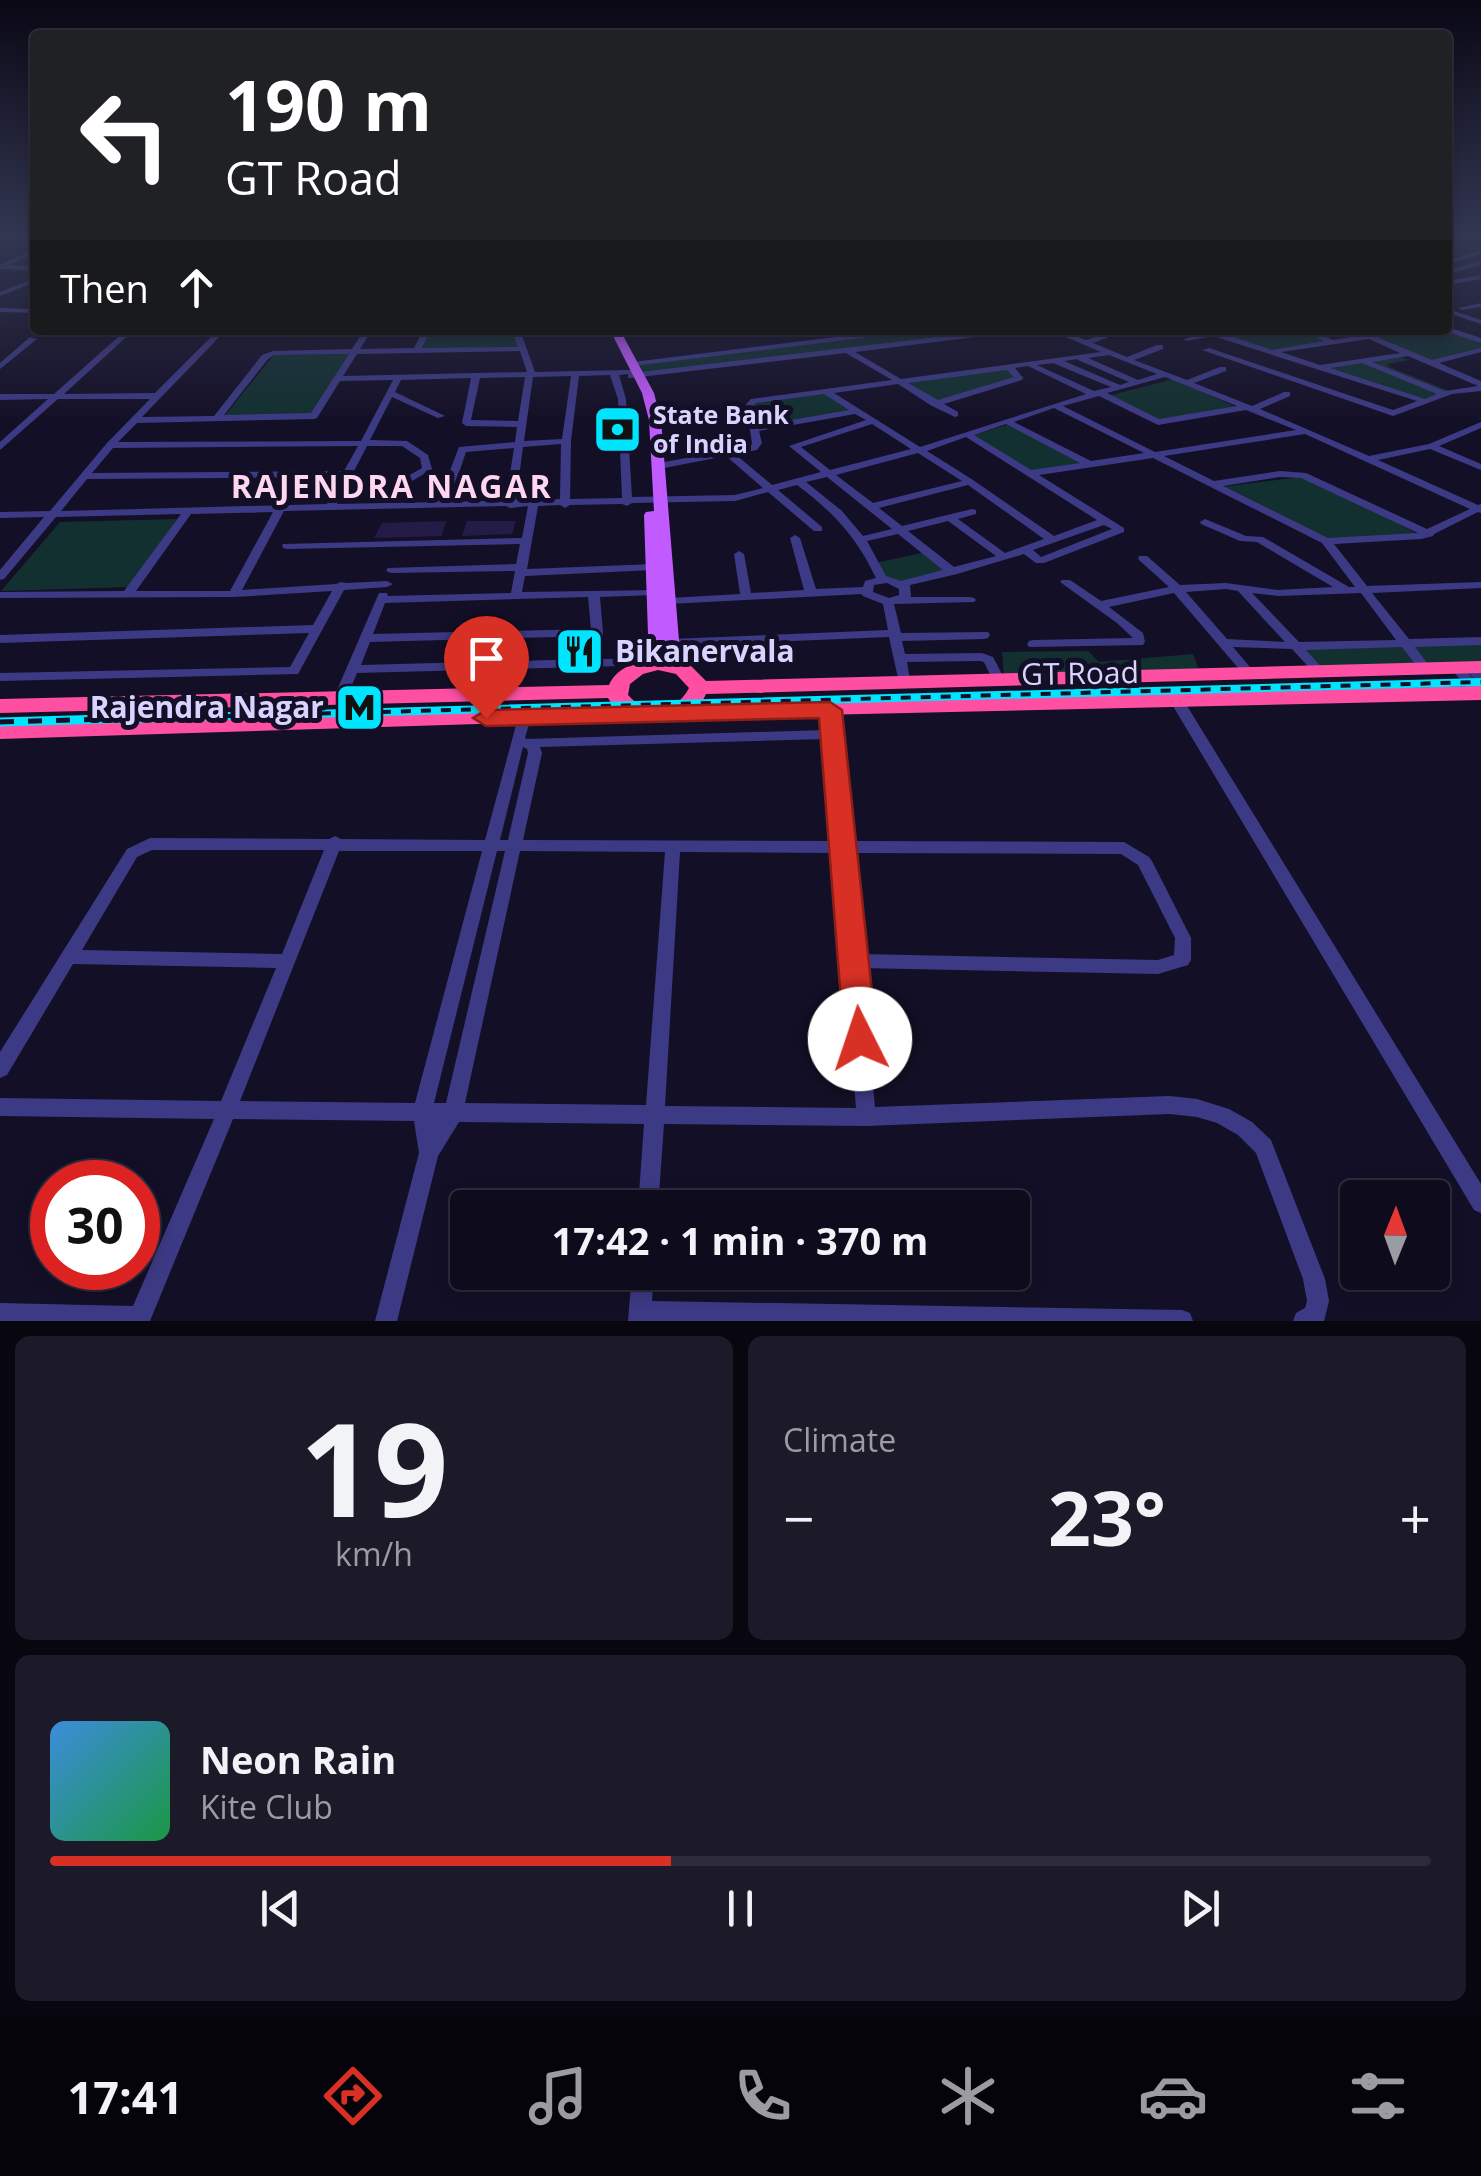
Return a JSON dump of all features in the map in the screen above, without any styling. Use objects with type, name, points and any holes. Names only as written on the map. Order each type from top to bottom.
[{"type":"highway","points":[[0,732],[634,713],[658,716],[681,711],[696,698],[699,688],[692,674],[663,664],[630,672],[616,691]]},
{"type":"highway","name":"GT Road","points":[[699,688],[1424,667],[1476,680]]},
{"type":"highway","name":"GT Road","points":[[681,711],[1177,701],[1476,680]]},
{"type":"highway","points":[[0,706],[616,691]]},
{"type":"highway","points":[[616,691],[623,706],[634,713]]},
{"type":"main road","points":[[612,335],[655,420],[659,466],[654,567],[671,643],[663,664]]},
{"type":"main road","points":[[631,373],[644,420],[656,502],[663,664]]},
{"type":"street","points":[[1452,307],[1481,305]]},
{"type":"street","points":[[1462,308],[1481,314]]},
{"type":"street","points":[[1452,309],[1481,322]]},
{"type":"street","points":[[0,310],[30,311]]},
{"type":"street","points":[[1452,331],[1481,342]]},
{"type":"street","points":[[0,447],[124,335]]},
{"type":"street","points":[[0,578],[110,446],[217,335]]},
{"type":"street","points":[[135,420],[314,416],[365,335]]},
{"type":"street","points":[[418,351],[425,335]]},
{"type":"street","points":[[510,506],[516,443],[530,375],[518,335]]},
{"type":"street","points":[[631,373],[879,335]]},
{"type":"street","points":[[1066,335],[1250,408],[1480,509]]},
{"type":"street","points":[[1086,343],[1109,335]]},
{"type":"street","points":[[1187,339],[1202,335]]},
{"type":"street","points":[[1222,335],[1427,402]]},
{"type":"street","points":[[1316,335],[1331,342]]},
{"type":"street","points":[[1272,352],[1377,335]]},
{"type":"street","points":[[1369,336],[1480,384]]},
{"type":"street","points":[[338,378],[631,373],[948,337]]},
{"type":"street","points":[[631,373],[948,337]]},
{"type":"street","points":[[0,367],[33,339]]},
{"type":"street","points":[[1126,360],[1160,347]]},
{"type":"street","points":[[217,418],[268,354],[524,350]]},
{"type":"street","points":[[847,350],[955,414]]},
{"type":"street","points":[[1206,350],[1393,413],[1480,384]]},
{"type":"street","points":[[1431,363],[1481,350]]},
{"type":"street","points":[[659,466],[756,446],[751,402],[1108,353]]},
{"type":"street","points":[[1306,384],[1326,369],[1409,354]]},
{"type":"street","points":[[1079,358],[1138,382]]},
{"type":"street","points":[[1056,361],[1119,387]]},
{"type":"street","points":[[1363,361],[1444,394]]},
{"type":"street","points":[[1030,365],[1158,422],[1250,408],[1288,394]]},
{"type":"street","points":[[934,404],[1019,378],[1010,368]]},
{"type":"street","points":[[1186,384],[1223,369]]},
{"type":"street","points":[[627,503],[624,426],[631,373]]},
{"type":"street","points":[[565,504],[566,441],[576,374]]},
{"type":"street","points":[[0,515],[736,498],[919,450],[1055,405],[1164,375]]},
{"type":"street","points":[[476,376],[466,423],[520,424]]},
{"type":"street","points":[[431,377],[458,389]]},
{"type":"street","points":[[330,508],[398,378]]},
{"type":"street","points":[[827,392],[970,482],[1052,540]]},
{"type":"street","points":[[390,394],[442,416]]},
{"type":"street","points":[[0,397],[159,396]]},
{"type":"street","points":[[1055,405],[1326,540],[1424,667]]},
{"type":"street","points":[[754,429],[856,410]]},
{"type":"street","points":[[873,421],[794,444],[954,572]]},
{"type":"street","points":[[1006,421],[1089,464]]},
{"type":"street","points":[[1370,460],[1432,446],[1481,425]]},
{"type":"street","points":[[1032,473],[1306,432]]},
{"type":"street","points":[[967,434],[1108,520],[1118,532],[1040,561],[1025,549]]},
{"type":"street","points":[[442,506],[462,448],[566,441]]},
{"type":"street","points":[[110,446],[404,443],[428,463],[424,472],[395,487],[388,506]]},
{"type":"street","points":[[1432,446],[1481,466]]},
{"type":"street","points":[[730,454],[818,529]]},
{"type":"street","points":[[84,476],[349,474]]},
{"type":"street","points":[[1212,484],[1280,474],[1303,475],[1429,534]]},
{"type":"street","points":[[798,481],[830,504],[864,540],[882,579]]},
{"type":"street","points":[[874,506],[970,482]]},
{"type":"street","points":[[516,596],[533,505]]},
{"type":"street","points":[[234,594],[280,509]]},
{"type":"street","points":[[1326,540],[1429,534],[1480,509]]},
{"type":"street","points":[[127,596],[188,511]]},
{"type":"street","points":[[864,540],[972,512]]},
{"type":"street","points":[[951,518],[1004,557]]},
{"type":"street","points":[[866,590],[869,584],[882,579],[902,584],[954,572],[1108,520]]},
{"type":"street","points":[[1205,522],[1248,540],[1259,539],[1346,590]]},
{"type":"street","points":[[795,538],[810,593]]},
{"type":"street","points":[[287,546],[527,541]]},
{"type":"street","points":[[738,554],[746,596]]},
{"type":"street","points":[[1142,558],[1176,589],[1249,673]]},
{"type":"street","points":[[0,595],[234,594],[390,577],[654,567]]},
{"type":"street","points":[[340,696],[390,577]]},
{"type":"street","points":[[1033,644],[1139,642],[1139,636],[1121,620],[1066,582]]},
{"type":"street","points":[[894,601],[907,594],[902,584]]},
{"type":"street","points":[[0,677],[294,671],[340,585]]},
{"type":"street","points":[[1100,605],[1176,589],[1240,587],[1278,593],[1481,585]]},
{"type":"street","points":[[1240,587],[1300,646],[1319,671]]},
{"type":"street","points":[[380,600],[746,596],[866,590]]},
{"type":"street","points":[[866,590],[870,597],[894,601],[970,600]]},
{"type":"street","points":[[594,595],[596,663]]},
{"type":"street","points":[[894,601],[895,635],[904,680]]},
{"type":"street","points":[[0,639],[316,630]]},
{"type":"street","points":[[365,638],[597,632]]},
{"type":"street","points":[[671,643],[984,635]]},
{"type":"street","points":[[1226,644],[1481,641]]},
{"type":"street","points":[[900,658],[982,657],[989,660],[998,678]]},
{"type":"street","points":[[352,669],[663,664]]},
{"type":"street","points":[[1177,701],[1481,1203]]},
{"type":"street","points":[[830,710],[866,1117]]},
{"type":"street","points":[[429,1153],[422,1113],[490,846],[524,742],[524,717]]},
{"type":"street","points":[[524,742],[833,734]]},
{"type":"street","points":[[386,1321],[429,1153],[453,1113],[535,753],[524,742]]},
{"type":"street","points":[[0,1069],[138,846],[165,842],[1124,848],[1144,861],[1176,924],[1184,949],[1182,960],[1158,967],[855,961]]},
{"type":"street","points":[[0,1314],[139,1319],[335,842]]},
{"type":"street","points":[[649,1190],[672,847]]},
{"type":"street","points":[[69,957],[287,961]]},
{"type":"street","points":[[0,1107],[866,1117],[1192,1106],[1236,1122],[1252,1132],[1264,1147],[1314,1278],[1318,1300],[1315,1315],[1304,1321]]},
{"type":"street","points":[[642,1290],[640,1316],[1182,1321]]},
{"type":"green space","points":[[1452,333],[1481,343],[1481,349],[1430,362],[1376,337]]},
{"type":"green space","points":[[429,335],[516,335],[518,347],[422,349]]},
{"type":"green space","points":[[884,335],[963,335],[644,375],[638,364]]},
{"type":"green space","points":[[1220,335],[1321,335],[1337,343],[1272,352]]},
{"type":"green space","points":[[352,354],[313,414],[225,415],[274,355]]},
{"type":"green space","points":[[1398,357],[1409,360],[1388,364],[1389,367],[1450,391],[1428,401],[1324,368]]},
{"type":"green space","points":[[1010,368],[1025,378],[935,404],[898,381]]},
{"type":"green space","points":[[1173,379],[1243,410],[1159,422],[1108,396]]},
{"type":"green space","points":[[828,393],[855,409],[758,428],[753,403]]},
{"type":"green space","points":[[1013,423],[1087,462],[1032,471],[973,435]]},
{"type":"green space","points":[[1309,476],[1423,537],[1327,538],[1220,487]]},
{"type":"green space","points":[[177,519],[129,587],[1,591],[60,522]]},
{"type":"green space","points":[[926,552],[952,572],[907,585],[882,581],[875,563]]},
{"type":"green space","points":[[1481,642],[1481,667],[1322,671],[1301,646]]},
{"type":"green space","points":[[1088,651],[1099,662],[1193,654],[1200,673],[1004,678],[1002,652]]},
{"type":"building","points":[[446,521],[442,536],[374,538],[382,523]]},
{"type":"building","points":[[467,521],[516,521],[512,534],[462,536]]},
{"type":"railway","points":[[121,719],[1481,682]]},
{"type":"railway","points":[[0,722],[214,716]]},
{"type":"place","name":"State Bank of India","points":[[618,429]]},
{"type":"place","name":"Bikanervala","points":[[580,652]]},
{"type":"place","name":"Rajendra Nagar","points":[[359,708]]},
{"type":"district","name":"RAJENDRA NAGAR","points":[[392,487]]},
{"type":"route","points":[[486,718],[830,710],[860,1039]]}]
